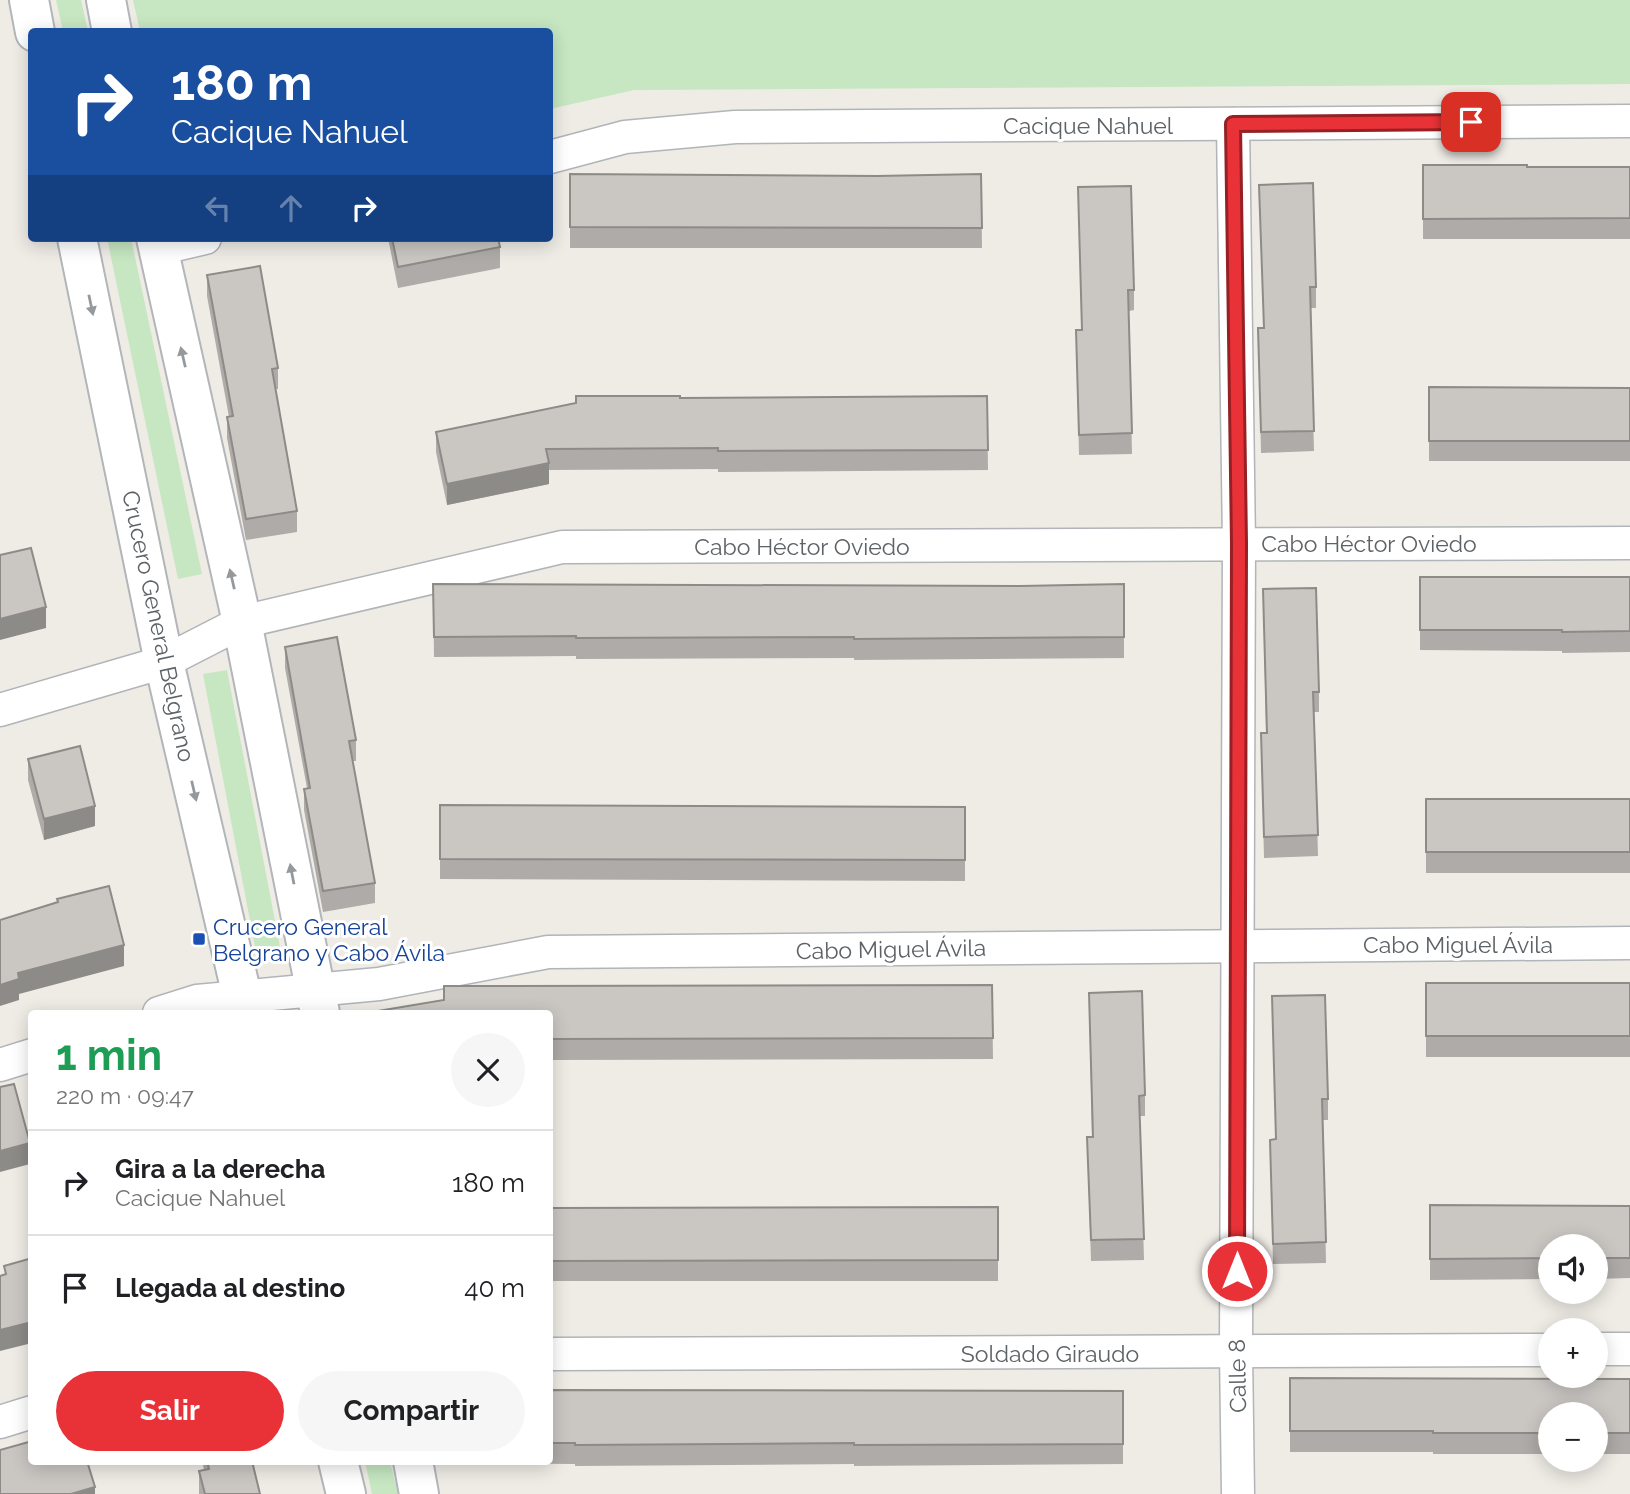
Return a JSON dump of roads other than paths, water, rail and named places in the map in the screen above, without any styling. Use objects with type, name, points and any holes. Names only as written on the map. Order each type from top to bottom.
[{"type":"street","points":[[29,0],[34,28]]},
{"type":"street","points":[[106,0],[111,28]]},
{"type":"street","name":"Cacique Nahuel","points":[[553,156],[625,137],[735,127],[1630,121]]},
{"type":"street","name":"Calle 8","points":[[1233,124],[1239,544],[1236,1352],[1238,1494]]},
{"type":"street","name":"Crucero General Belgrano","points":[[79,242],[164,662],[244,1005]]},
{"type":"street","points":[[157,244],[242,622],[318,1002]]},
{"type":"street","name":"Cabo Héctor Oviedo","points":[[0,710],[164,662],[242,622],[562,547],[1630,542]]},
{"type":"street","name":"Cabo Miguel Ávila","points":[[168,1010],[197,1001],[244,1005],[318,1002],[379,984],[548,952],[1630,943]]},
{"type":"street","points":[[0,1065],[28,1056]]},
{"type":"street","points":[[1608,1349],[1630,1349]]},
{"type":"street","name":"Soldado Giraudo","points":[[553,1354],[1538,1350]]},
{"type":"street","points":[[0,1422],[28,1413]]},
{"type":"street","points":[[339,1465],[346,1494]]},
{"type":"street","points":[[414,1465],[419,1494]]},
{"type":"place","name":"Crucero General Belgrano y Cabo Ávila","points":[[199,939]]}]
